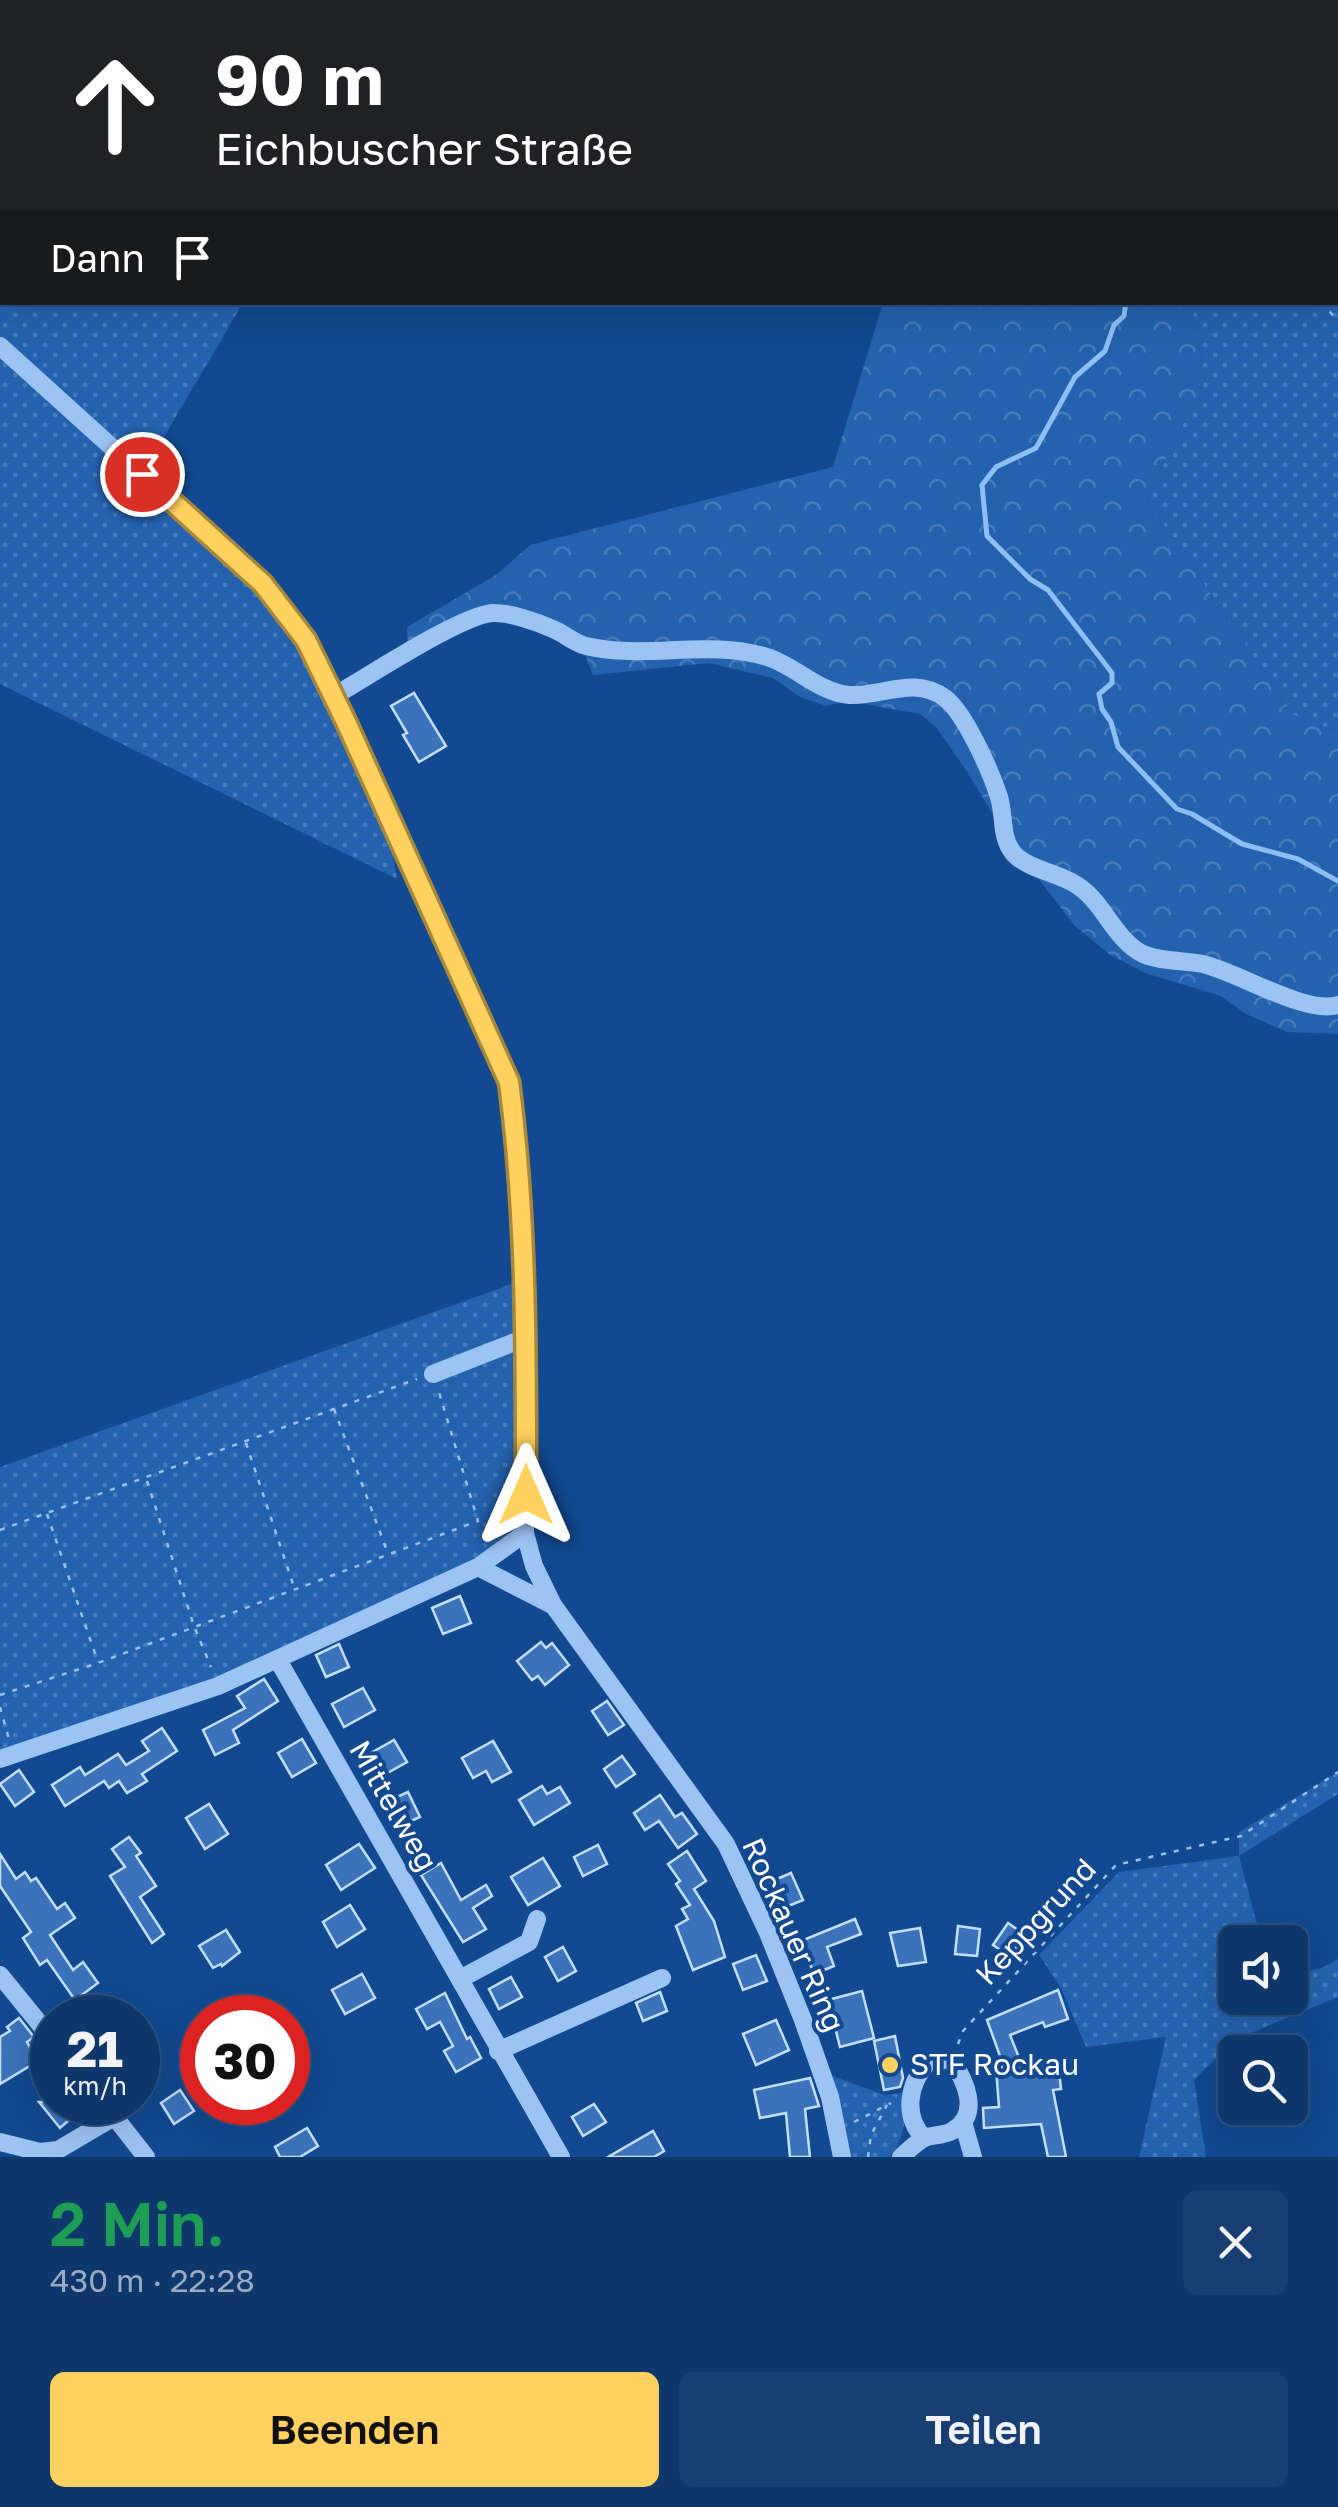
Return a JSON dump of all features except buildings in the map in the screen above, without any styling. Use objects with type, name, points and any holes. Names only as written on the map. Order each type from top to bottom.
[{"type":"street","name":"Rockauer Ring","points":[[0,346],[263,584],[306,640],[334,696],[509,1082],[517,1140],[523,1252],[526,1533],[534,1566],[553,1605],[726,1844],[803,2020],[839,2130],[842,2157]]},
{"type":"street","points":[[334,696],[456,624],[496,612],[554,629],[581,645],[614,651],[737,649],[772,658],[849,695],[924,688],[946,698],[967,727],[999,798],[1004,836],[1016,856],[1078,885],[1110,918],[1124,940],[1145,954],[1239,975],[1309,1006],[1324,1008],[1338,1004]]},
{"type":"street","points":[[433,1374],[526,1338]]},
{"type":"street","points":[[7,1757],[218,1686],[478,1568],[526,1533]]},
{"type":"street","name":"Rockauer Ring","points":[[478,1568],[553,1605]]},
{"type":"street","name":"Mittelweg","points":[[278,1660],[561,2157]]},
{"type":"street","points":[[460,1979],[529,1942],[537,1919]]},
{"type":"street","points":[[0,1974],[30,2012]]},
{"type":"street","points":[[498,2050],[662,1978]]},
{"type":"street","points":[[901,2157],[924,2138],[950,2133],[963,2122],[969,2104],[966,2081],[951,2059],[928,2062],[915,2076],[912,2119],[924,2138]]},
{"type":"street","points":[[963,2122],[972,2157]]},
{"type":"street","points":[[0,2142],[40,2152],[58,2150],[89,2125]]},
{"type":"street","points":[[120,2125],[146,2157]]},
{"type":"path","points":[[0,1530],[433,1374],[478,1521],[98,1663],[0,1695]]},
{"type":"path","points":[[334,1408],[388,1553]]},
{"type":"path","points":[[246,1442],[294,1590]]},
{"type":"path","points":[[147,1479],[194,1626],[218,1686]]},
{"type":"path","points":[[47,1512],[98,1663]]},
{"type":"path","points":[[0,1707],[7,1757]]},
{"type":"path","name":"Keppgrund","points":[[951,2059],[962,2032],[1116,1865],[1241,1836],[1338,1772]]},
{"type":"path","points":[[839,2130],[888,2104],[911,2101]]},
{"type":"path","points":[[868,2157],[871,2135],[888,2104]]},
{"type":"green space","points":[[0,305],[242,305],[142,474],[263,584],[305,640],[385,807],[397,879],[0,684]]},
{"type":"green space","points":[[882,305],[1191,305],[1205,380],[1146,499],[1293,714],[1308,724],[1338,730],[1338,1034],[1287,1032],[1246,1014],[1221,996],[1145,973],[1109,954],[1075,926],[1009,841],[936,727],[920,714],[848,701],[826,706],[800,697],[773,678],[709,663],[593,675],[578,637],[495,607],[408,648],[407,627],[496,575],[530,545],[833,467]]},
{"type":"green space","points":[[1191,305],[1338,305],[1338,730],[1308,724],[1293,714],[1146,499],[1205,380]]},
{"type":"green space","points":[[523,1280],[518,1523],[502,1547],[278,1660],[0,1759],[0,1467]]},
{"type":"green space","points":[[1338,1772],[1338,1794],[1239,1856],[1239,1832]]},
{"type":"green space","points":[[1239,1856],[1258,1925],[1218,1925],[1218,2015],[1294,2015],[1246,2035],[1218,2035],[1218,2056],[1194,2080],[1206,2157],[1139,2157],[1166,2037],[1086,2047],[1061,1988],[1039,1955],[1119,1872]]},
{"type":"green space","points":[[1338,1959],[1338,1997],[1308,2009],[1308,1971]]},
{"type":"green space","points":[[832,2076],[885,2095],[904,2093],[904,2126],[890,2157],[850,2157]]},
{"type":"waterway","points":[[1126,305],[1124,316],[1114,325],[1105,351],[1075,377],[1036,448],[996,467],[982,485],[987,536],[1030,579],[1048,590],[1112,673],[1112,683],[1099,694],[1118,747],[1177,809],[1242,844],[1298,859],[1338,881]]},
{"type":"place","name":"STF Rockau","points":[[890,2065]]},
{"type":"route","points":[[142,474],[263,584],[306,640],[509,1082],[517,1140],[523,1252],[526,1495]]}]
